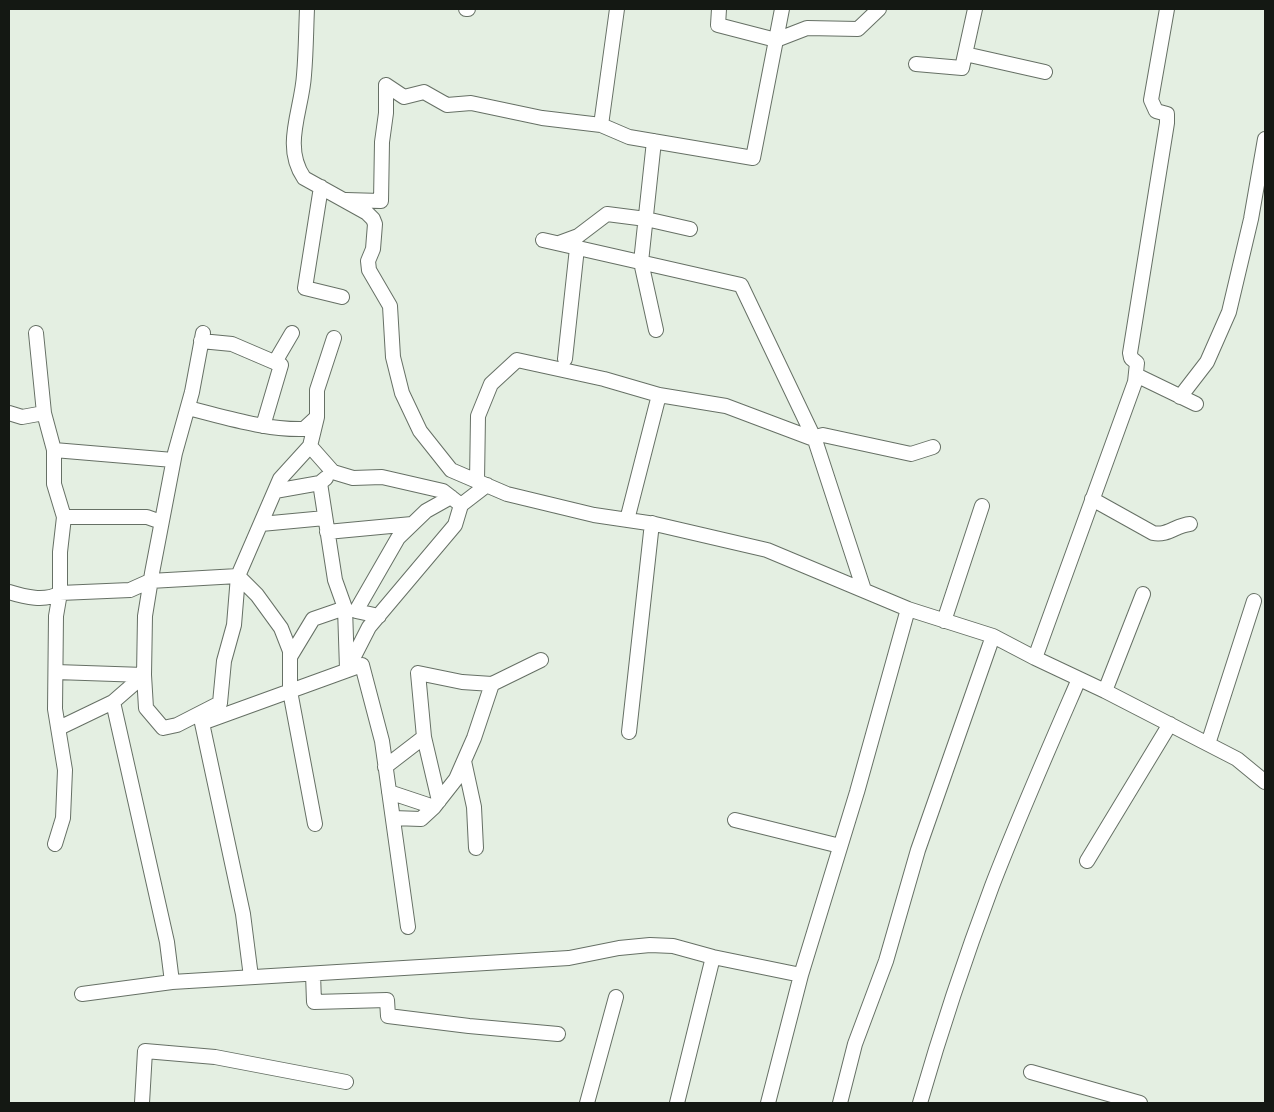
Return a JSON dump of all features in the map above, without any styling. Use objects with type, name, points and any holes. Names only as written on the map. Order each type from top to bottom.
[{"type":"street","points":[[307,9],[304,76],[302,96],[294,126],[294,156],[299,171],[304,178],[367,213],[373,219],[375,224],[373,249],[368,261],[369,270],[390,306],[393,357],[402,393],[420,431],[451,470],[507,494],[594,515],[652,523],[767,550],[908,609],[992,636],[1237,759],[1265,782]]},
{"type":"street","points":[[601,125],[617,9]]},
{"type":"street","points":[[719,9],[718,25],[776,40],[807,28],[858,29],[879,9]]},
{"type":"street","points":[[344,200],[382,201],[382,142],[386,113],[386,85],[404,97],[424,92],[447,105],[471,103],[542,118],[601,125],[629,137],[753,158],[782,9]]},
{"type":"street","points":[[916,64],[962,68],[975,9]]},
{"type":"street","points":[[1035,658],[1136,375],[1137,363],[1131,358],[1130,353],[1167,123],[1167,114],[1156,111],[1151,100],[1167,9]]},
{"type":"street","points":[[966,54],[1045,72]]},
{"type":"street","points":[[1180,397],[1206,362],[1229,312],[1251,219],[1265,139]]},
{"type":"street","points":[[654,141],[641,262],[656,330]]},
{"type":"street","points":[[321,187],[305,288],[342,297]]},
{"type":"street","points":[[559,243],[578,236],[607,214],[646,219],[690,229]]},
{"type":"street","points":[[543,240],[741,285],[814,437],[864,590]]},
{"type":"street","points":[[565,359],[578,248]]},
{"type":"street","points":[[36,333],[44,413],[54,450],[54,484],[64,517],[60,552],[60,593],[56,616],[55,709],[65,770],[63,818],[55,844]]},
{"type":"street","points":[[275,362],[292,333]]},
{"type":"street","points":[[263,426],[281,365],[232,344],[202,337],[192,392],[173,460],[145,616],[144,675],[146,708],[163,728],[177,725],[220,703],[224,661],[234,625],[238,576],[280,479],[310,446],[317,416],[317,390],[334,338]]},
{"type":"street","points":[[482,483],[478,416],[492,384],[517,360],[604,379],[659,395],[726,406],[811,438],[823,435],[911,454],[933,447]]},
{"type":"street","points":[[1136,375],[1196,404]]},
{"type":"street","points":[[627,520],[659,395]]},
{"type":"street","points":[[188,408],[263,426],[288,429],[304,429],[317,416]]},
{"type":"street","points":[[9,413],[22,417],[44,413]]},
{"type":"street","points":[[310,446],[333,472],[353,478],[382,477],[443,491],[456,501]]},
{"type":"street","points":[[54,450],[173,460]]},
{"type":"street","points":[[275,491],[320,483],[333,472]]},
{"type":"street","points":[[320,483],[335,580],[345,608],[347,670]]},
{"type":"street","points":[[379,616],[356,611],[398,538],[426,511],[456,501],[482,483]]},
{"type":"street","points":[[1092,499],[1153,533],[1161,534],[1181,525],[1190,524]]},
{"type":"street","points":[[347,670],[369,627],[456,526],[456,501]]},
{"type":"street","points":[[944,621],[982,506]]},
{"type":"street","points":[[64,517],[147,517],[161,522]]},
{"type":"street","points":[[629,732],[652,523]]},
{"type":"street","points":[[261,524],[412,524]]},
{"type":"street","points":[[9,592],[23,596],[52,598],[60,593],[130,590],[150,581],[238,576],[257,595],[281,628],[290,651],[290,691],[315,824]]},
{"type":"street","points":[[1105,692],[1143,594]]},
{"type":"street","points":[[1208,744],[1254,601]]},
{"type":"street","points":[[290,657],[314,619],[345,608]]},
{"type":"street","points":[[768,1103],[801,975],[908,609]]},
{"type":"street","points":[[840,1103],[855,1044],[886,961],[918,850],[992,636]]},
{"type":"street","points":[[437,804],[424,737],[418,674],[462,682],[492,684],[540,660]]},
{"type":"street","points":[[251,977],[243,914],[202,723],[362,665],[382,741],[408,927]]},
{"type":"street","points":[[56,672],[144,675]]},
{"type":"street","points":[[59,728],[112,702],[144,675]]},
{"type":"street","points":[[920,1103],[940,1035],[992,887],[1079,679]]},
{"type":"street","points":[[393,818],[421,819],[437,804],[456,779],[492,684]]},
{"type":"street","points":[[112,702],[167,942],[172,982]]},
{"type":"street","points":[[1087,861],[1170,724]]},
{"type":"street","points":[[385,767],[424,737]]},
{"type":"street","points":[[464,761],[474,807],[476,848]]},
{"type":"street","points":[[389,792],[437,804]]},
{"type":"street","points":[[735,820],[840,846]]},
{"type":"street","points":[[82,994],[172,982],[569,958],[619,948],[650,945],[673,946],[713,957],[801,975]]},
{"type":"street","points":[[677,1103],[713,957]]},
{"type":"street","points":[[313,974],[314,1002],[387,1000],[388,1016],[558,1034]]},
{"type":"street","points":[[587,1103],[616,997]]},
{"type":"street","points":[[142,1103],[144,1051],[215,1057],[346,1082]]},
{"type":"street","points":[[1031,1072],[1140,1103]]}]
